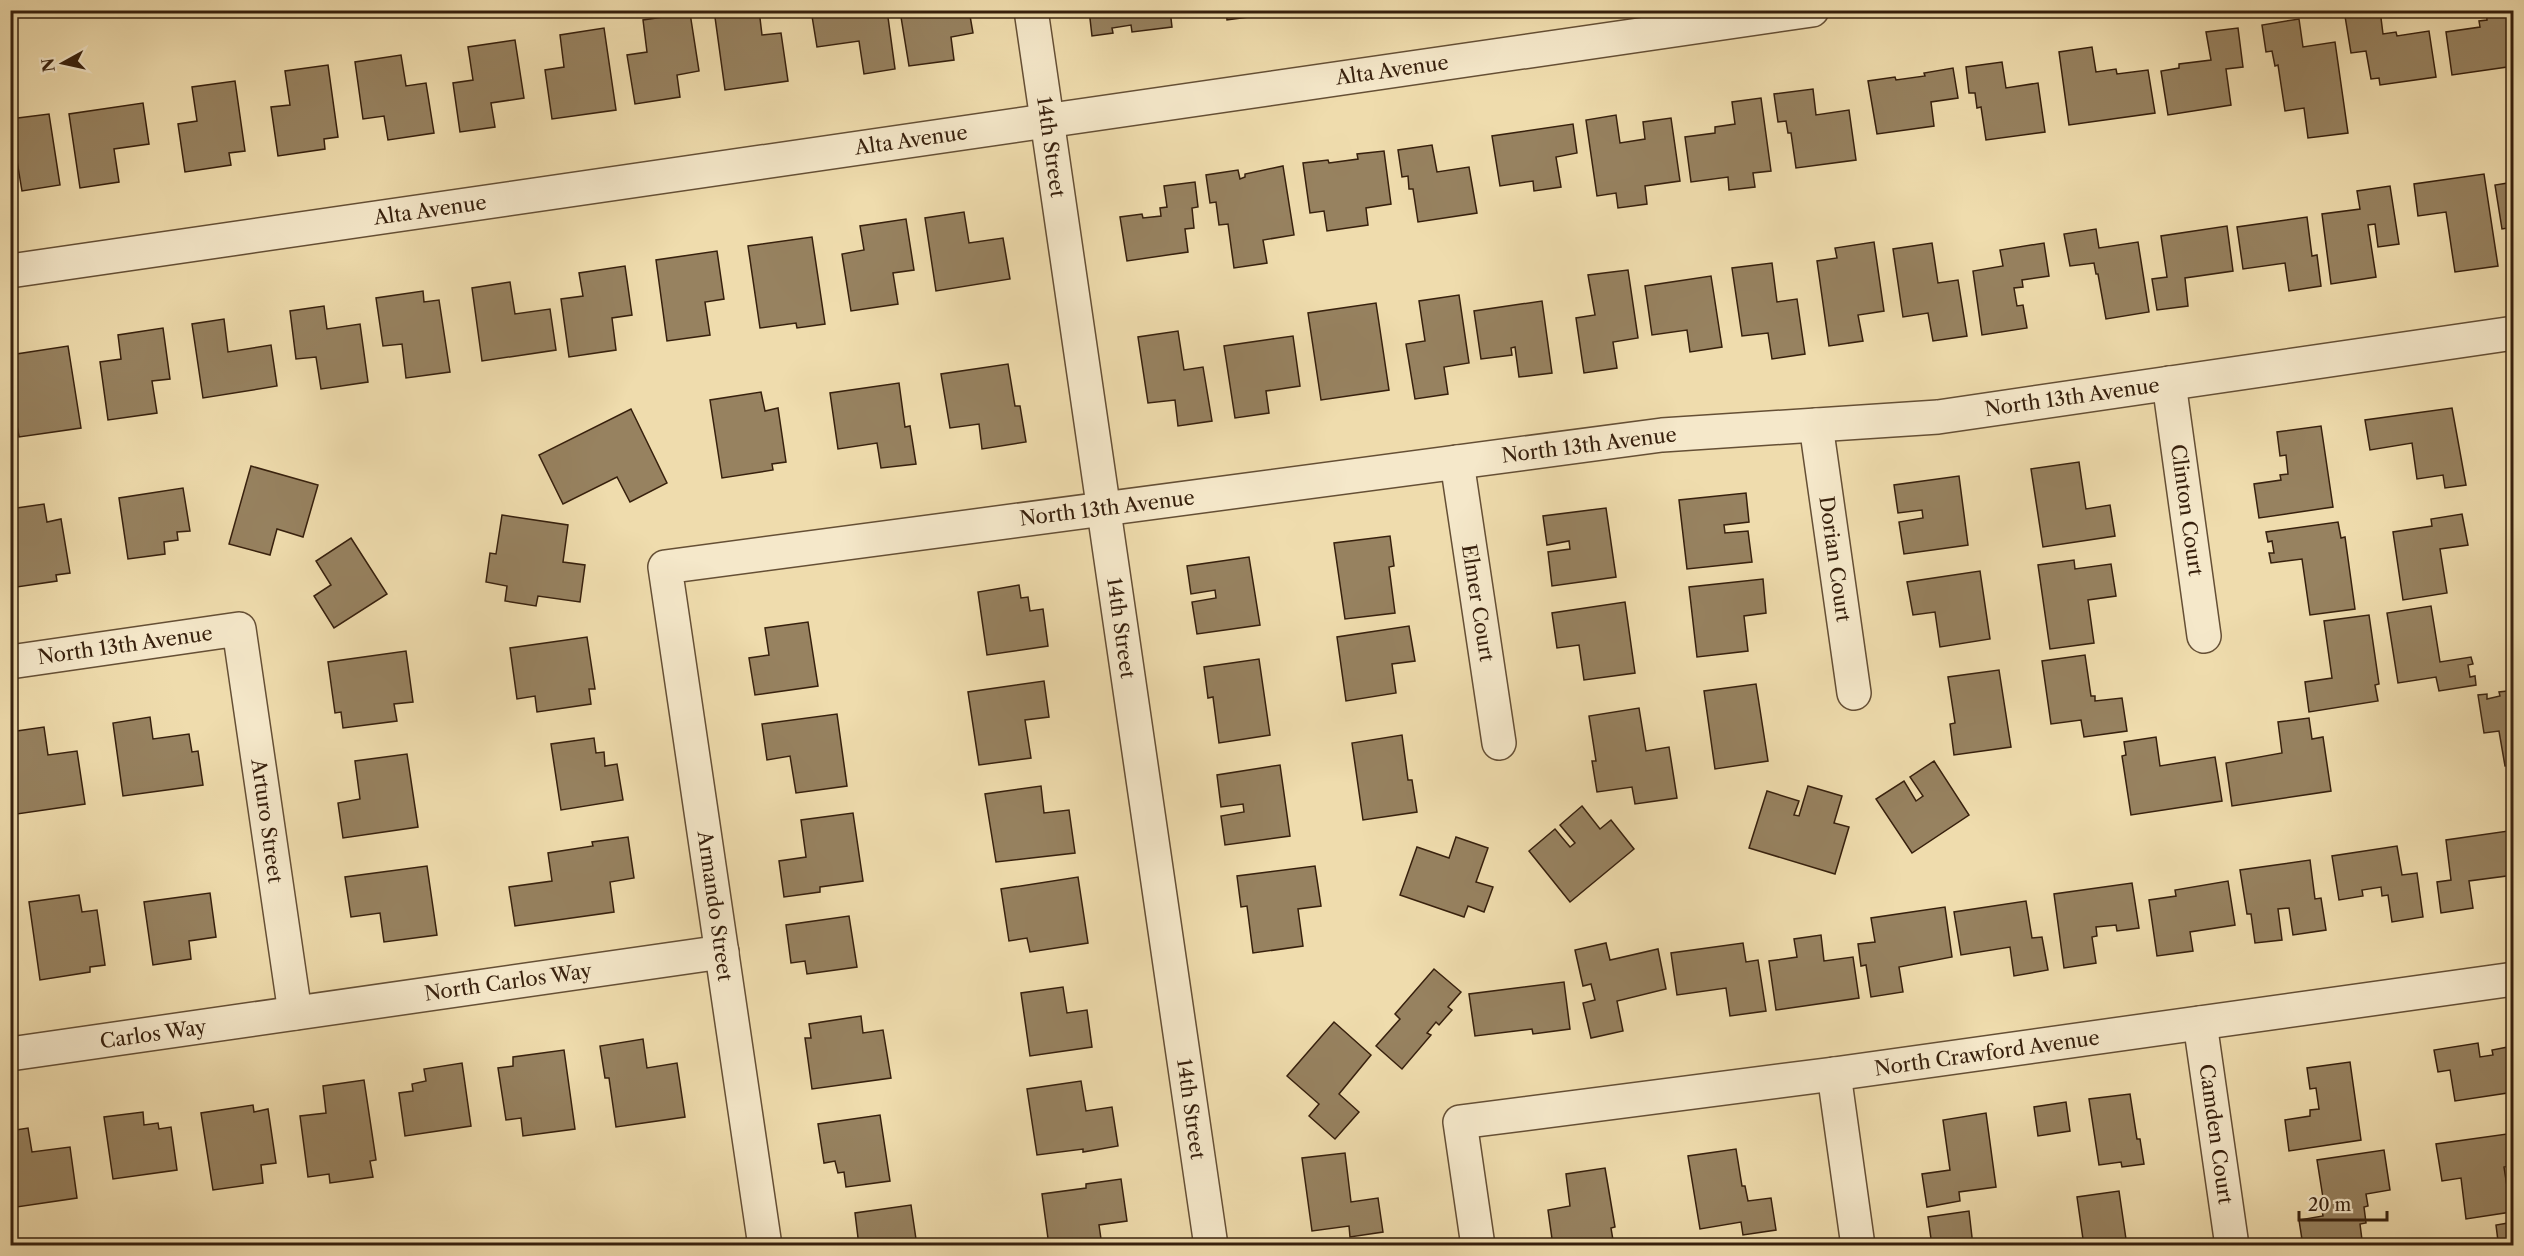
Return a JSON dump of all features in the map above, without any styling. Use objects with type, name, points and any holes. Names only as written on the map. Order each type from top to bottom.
[{"type":"street","name":"14th Street","points":[[1030,10],[1212,1245]]},
{"type":"street","name":"Alta Avenue","points":[[10,271],[1812,10]]},
{"type":"street","name":"North 13th Avenue","points":[[665,567],[1662,435],[1938,417],[2514,333]]},
{"type":"street","name":"Clinton Court","points":[[2169,383],[2204,636]]},
{"type":"street","name":"Dorian Court","points":[[1816,425],[1854,693]]},
{"type":"street","name":"Elmer Court","points":[[1457,462],[1499,743]]},
{"type":"street","name":"Armando Street","points":[[665,567],[765,1245]]},
{"type":"street","name":"North 13th Avenue","points":[[10,662],[239,629]]},
{"type":"street","name":"Arturo Street","points":[[239,629],[295,1013]]},
{"type":"street","name":"North Carlos Way","points":[[295,1013],[722,952]]},
{"type":"street","name":"North Crawford Avenue","points":[[1478,1245],[1460,1122],[1834,1074],[2514,979]]},
{"type":"street","name":"Carlos Way","points":[[10,1054],[295,1013]]},
{"type":"street","name":"Camden Court","points":[[2200,1023],[2232,1245]]},
{"type":"street","points":[[1834,1074],[1858,1245]]},
{"type":"building","points":[[117,10],[148,10],[118,15]]},
{"type":"building","points":[[714,10],[759,10],[762,35],[781,33],[788,81],[725,90]]},
{"type":"building","points":[[811,10],[887,10],[895,69],[864,74],[859,41],[817,47]]},
{"type":"building","points":[[921,10],[969,10],[973,33],[951,37],[954,60],[909,66],[901,17],[921,15]]},
{"type":"building","points":[[1089,10],[1170,10],[1172,27],[1132,32],[1131,25],[1112,28],[1113,33],[1092,36]]},
{"type":"building","points":[[1226,10],[1262,10],[1263,15],[1227,20]]},
{"type":"building","points":[[2344,10],[2380,10],[2383,34],[2396,32],[2397,36],[2429,31],[2436,77],[2380,85],[2379,78],[2371,79],[2366,51],[2351,53]]},
{"type":"building","points":[[2486,10],[2514,10],[2514,66],[2452,75],[2446,32],[2480,27],[2479,21],[2487,20]]},
{"type":"building","points":[[690,13],[699,71],[677,75],[680,97],[635,104],[627,55],[647,52],[643,20]]},
{"type":"building","points":[[2299,19],[2303,47],[2335,42],[2348,133],[2308,138],[2304,108],[2285,111],[2278,65],[2275,66],[2272,51],[2266,52],[2262,25]]},
{"type":"building","points":[[604,28],[616,110],[552,119],[545,70],[564,67],[560,35]]},
{"type":"building","points":[[2238,28],[2243,67],[2226,69],[2231,105],[2168,115],[2161,71],[2179,68],[2179,64],[2211,60],[2206,32]]},
{"type":"building","points":[[515,40],[524,98],[491,103],[495,127],[460,132],[453,83],[473,80],[468,47]]},
{"type":"building","points":[[2092,47],[2096,72],[2116,69],[2117,74],[2148,70],[2155,113],[2069,125],[2059,52]]},
{"type":"building","points":[[401,55],[406,86],[426,83],[434,133],[388,140],[384,116],[363,119],[355,62]]},
{"type":"building","points":[[2002,62],[2006,88],[2038,83],[2045,132],[1986,140],[1981,107],[1977,108],[1975,93],[1969,93],[1966,67]]},
{"type":"building","points":[[328,65],[338,137],[324,139],[325,149],[278,156],[271,107],[290,105],[285,71]]},
{"type":"building","points":[[1953,68],[1958,98],[1931,102],[1934,126],[1877,134],[1868,81],[1925,76],[1924,73]]},
{"type":"building","points":[[235,81],[245,151],[229,153],[231,165],[185,172],[178,124],[197,121],[192,87]]},
{"type":"building","points":[[1813,89],[1816,115],[1849,110],[1856,160],[1796,168],[1791,133],[1788,133],[1786,121],[1778,122],[1774,94]]},
{"type":"building","points":[[1761,98],[1771,171],[1753,173],[1755,187],[1729,190],[1728,177],[1691,182],[1685,137],[1715,133],[1715,127],[1735,124],[1732,102]]},
{"type":"building","points":[[143,103],[149,144],[114,149],[119,182],[80,188],[69,114]]},
{"type":"building","points":[[49,114],[60,185],[22,191],[17,161],[10,162],[10,119]]},
{"type":"building","points":[[1616,115],[1620,143],[1645,139],[1643,122],[1671,118],[1680,181],[1645,186],[1647,204],[1618,208],[1616,193],[1597,196],[1586,120]]},
{"type":"building","points":[[1573,124],[1577,153],[1556,157],[1561,187],[1534,191],[1533,181],[1500,186],[1492,136]]},
{"type":"building","points":[[1432,145],[1437,172],[1469,167],[1477,213],[1418,222],[1413,189],[1409,189],[1408,176],[1402,177],[1398,150]]},
{"type":"building","points":[[1384,151],[1391,204],[1366,208],[1368,225],[1327,231],[1324,211],[1310,213],[1303,163],[1328,160],[1329,163],[1358,159],[1357,154]]},
{"type":"building","points":[[1283,166],[1294,235],[1263,240],[1267,263],[1234,268],[1228,224],[1219,225],[1216,202],[1210,203],[1206,175],[1238,170],[1240,179],[1245,177],[1245,174]]},
{"type":"building","points":[[2484,174],[2498,266],[2455,272],[2446,212],[2418,216],[2414,184]]},
{"type":"building","points":[[1195,182],[1198,207],[1192,208],[1194,228],[1185,229],[1188,252],[1127,261],[1120,217],[1142,214],[1143,218],[1161,216],[1160,208],[1167,207],[1164,186]]},
{"type":"building","points":[[2514,182],[2514,227],[2502,229],[2495,185]]},
{"type":"building","points":[[2390,186],[2399,244],[2378,247],[2375,224],[2368,225],[2376,277],[2331,284],[2322,214],[2360,209],[2357,191]]},
{"type":"building","points":[[964,212],[969,243],[1003,238],[1010,279],[936,291],[925,218]]},
{"type":"building","points":[[2307,217],[2312,256],[2317,255],[2321,286],[2289,291],[2285,263],[2243,269],[2237,227]]},
{"type":"building","points":[[906,219],[914,270],[893,273],[898,304],[851,311],[842,254],[864,250],[860,226]]},
{"type":"building","points":[[2227,226],[2233,271],[2185,278],[2188,306],[2157,310],[2152,279],[2167,277],[2161,236]]},
{"type":"building","points":[[2096,229],[2099,248],[2138,242],[2149,312],[2106,319],[2094,263],[2070,266],[2064,234]]},
{"type":"building","points":[[812,237],[825,324],[797,328],[796,323],[760,328],[748,246]]},
{"type":"building","points":[[1874,242],[1884,311],[1858,315],[1863,341],[1829,346],[1817,261],[1837,258],[1835,248]]},
{"type":"building","points":[[1932,243],[1938,283],[1958,280],[1967,336],[1933,341],[1928,313],[1903,317],[1893,249]]},
{"type":"building","points":[[2044,243],[2049,276],[2022,280],[2023,287],[2014,288],[2017,306],[2023,305],[2027,328],[1982,335],[1973,271],[2003,266],[2000,250]]},
{"type":"building","points":[[717,251],[724,299],[705,302],[710,335],[667,341],[656,260]]},
{"type":"building","points":[[1772,263],[1777,302],[1797,299],[1805,354],[1772,359],[1768,333],[1742,336],[1732,268]]},
{"type":"building","points":[[625,266],[632,315],[612,318],[616,350],[569,357],[561,299],[583,296],[579,273]]},
{"type":"building","points":[[1628,270],[1638,338],[1613,342],[1617,368],[1584,373],[1576,318],[1595,315],[1588,275]]},
{"type":"building","points":[[1711,276],[1722,347],[1690,352],[1687,330],[1652,335],[1645,286]]},
{"type":"building","points":[[510,282],[515,314],[550,309],[556,350],[482,361],[472,288]]},
{"type":"building","points":[[423,291],[424,302],[439,300],[450,372],[406,378],[402,344],[383,346],[376,298]]},
{"type":"building","points":[[1459,295],[1469,363],[1444,367],[1448,394],[1415,399],[1406,344],[1425,341],[1419,301]]},
{"type":"building","points":[[1542,301],[1552,373],[1519,377],[1515,347],[1511,348],[1512,355],[1481,359],[1474,311]]},
{"type":"building","points":[[1376,303],[1389,390],[1321,400],[1308,313]]},
{"type":"building","points":[[324,306],[327,329],[360,324],[368,382],[321,389],[316,357],[296,359],[290,311]]},
{"type":"building","points":[[224,319],[228,352],[271,345],[277,386],[203,398],[192,324]]},
{"type":"building","points":[[163,328],[170,379],[152,381],[157,413],[108,420],[100,362],[121,359],[118,335]]},
{"type":"building","points":[[1178,331],[1184,370],[1203,367],[1212,421],[1178,426],[1175,400],[1148,403],[1138,337]]},
{"type":"building","points":[[1293,336],[1300,386],[1266,391],[1269,413],[1235,418],[1224,346]]},
{"type":"building","points":[[68,346],[81,428],[19,437],[10,383],[10,355]]},
{"type":"building","points":[[1008,364],[1015,406],[1020,406],[1026,442],[982,449],[979,424],[950,428],[941,374]]},
{"type":"building","points":[[899,383],[905,427],[910,426],[916,464],[881,468],[877,443],[838,449],[830,393]]},
{"type":"building","points":[[761,392],[765,411],[778,408],[786,462],[772,464],[773,470],[722,478],[710,400]]},
{"type":"building","points":[[2452,408],[2466,485],[2445,488],[2443,475],[2417,479],[2412,443],[2370,450],[2365,420]]},
{"type":"building","points":[[631,409],[667,483],[630,502],[617,477],[563,504],[539,455]]},
{"type":"building","points":[[2321,426],[2333,507],[2259,518],[2254,484],[2281,480],[2280,475],[2288,474],[2286,455],[2280,456],[2277,432]]},
{"type":"building","points":[[2079,462],[2086,509],[2110,505],[2115,536],[2043,547],[2031,469]]},
{"type":"building","points":[[251,466],[318,485],[303,537],[277,529],[270,555],[229,544]]},
{"type":"building","points":[[1959,476],[1968,545],[1904,554],[1899,522],[1923,518],[1922,510],[1898,513],[1894,485]]},
{"type":"building","points":[[183,488],[190,531],[177,532],[178,540],[164,542],[165,554],[128,559],[119,498]]},
{"type":"building","points":[[1746,493],[1749,522],[1724,525],[1725,533],[1748,531],[1752,562],[1687,569],[1679,500]]},
{"type":"building","points":[[44,504],[47,522],[61,519],[70,573],[56,575],[57,581],[10,588],[10,509]]},
{"type":"building","points":[[1606,508],[1616,577],[1552,586],[1548,552],[1570,549],[1569,541],[1547,545],[1543,516]]},
{"type":"building","points":[[2462,514],[2468,545],[2440,549],[2447,593],[2403,600],[2393,532],[2432,526],[2431,519]]},
{"type":"building","points":[[502,515],[568,525],[563,562],[585,565],[580,602],[538,596],[536,606],[505,601],[507,586],[486,582],[490,553],[496,554]]},
{"type":"building","points":[[2338,522],[2341,538],[2345,537],[2355,609],[2310,615],[2302,559],[2271,563],[2269,553],[2274,553],[2272,541],[2268,542],[2266,532]]},
{"type":"building","points":[[1390,536],[1394,566],[1389,567],[1395,613],[1345,619],[1334,543]]},
{"type":"building","points":[[351,538],[387,594],[334,628],[314,596],[331,585],[316,561]]},
{"type":"building","points":[[1249,557],[1260,625],[1197,634],[1192,602],[1216,598],[1215,590],[1191,594],[1187,566]]},
{"type":"building","points":[[2074,560],[2075,569],[2111,564],[2116,596],[2088,600],[2094,643],[2050,649],[2038,565]]},
{"type":"building","points":[[1980,571],[1990,639],[1940,647],[1935,612],[1913,615],[1907,582]]},
{"type":"building","points":[[1763,579],[1766,613],[1744,616],[1748,651],[1697,657],[1689,587]]},
{"type":"building","points":[[1019,585],[1021,598],[1028,597],[1030,611],[1043,609],[1048,646],[987,655],[978,592]]},
{"type":"building","points":[[1625,602],[1635,673],[1584,680],[1579,645],[1557,648],[1552,613]]},
{"type":"building","points":[[2431,606],[2440,662],[2471,657],[2473,664],[2468,665],[2470,677],[2475,676],[2476,685],[2439,691],[2436,677],[2398,683],[2387,613]]},
{"type":"building","points":[[2369,615],[2379,684],[2375,685],[2378,701],[2309,712],[2305,682],[2332,678],[2324,621]]},
{"type":"building","points":[[808,622],[818,686],[755,695],[749,658],[769,655],[765,628]]},
{"type":"building","points":[[1409,626],[1415,661],[1392,664],[1396,693],[1346,701],[1337,637]]},
{"type":"building","points":[[587,637],[595,689],[589,689],[591,704],[537,712],[535,696],[517,699],[510,648]]},
{"type":"building","points":[[406,651],[413,702],[394,704],[397,721],[343,728],[341,712],[335,713],[328,662]]},
{"type":"building","points":[[2085,655],[2091,696],[2095,696],[2095,701],[2122,698],[2127,731],[2084,737],[2081,720],[2051,724],[2042,661]]},
{"type":"building","points":[[1259,659],[1270,735],[1219,743],[1213,697],[1208,698],[1204,667]]},
{"type":"building","points":[[1999,670],[2011,747],[1954,755],[1950,724],[1955,723],[1948,677]]},
{"type":"building","points":[[1044,681],[1049,717],[1025,720],[1031,758],[979,765],[968,692]]},
{"type":"building","points":[[1756,684],[1768,761],[1715,769],[1704,691]]},
{"type":"building","points":[[2507,691],[2514,723],[2514,765],[2505,766],[2499,731],[2484,733],[2478,695],[2487,694],[2487,699],[2500,696],[2499,692]]},
{"type":"building","points":[[1639,708],[1646,751],[1669,747],[1677,798],[1635,804],[1632,787],[1597,792],[1592,761],[1596,761],[1589,716]]},
{"type":"building","points":[[837,714],[847,786],[796,793],[790,756],[767,760],[762,724]]},
{"type":"building","points":[[150,717],[153,739],[189,734],[192,752],[198,751],[203,785],[123,796],[113,723]]},
{"type":"building","points":[[2309,718],[2312,739],[2323,737],[2331,791],[2232,806],[2226,763],[2282,753],[2278,722]]},
{"type":"building","points":[[44,727],[48,755],[77,751],[85,804],[17,814],[10,772],[10,732]]},
{"type":"building","points":[[1402,735],[1408,780],[1412,780],[1417,812],[1363,820],[1352,743]]},
{"type":"building","points":[[2156,737],[2160,766],[2215,757],[2222,801],[2131,815],[2122,756],[2126,755],[2124,742]]},
{"type":"building","points":[[594,738],[596,753],[604,752],[605,766],[617,764],[623,800],[561,810],[551,744]]},
{"type":"building","points":[[407,754],[418,827],[343,838],[338,803],[360,799],[355,761]]},
{"type":"building","points":[[1934,761],[1969,815],[1912,853],[1876,799],[1904,781],[1916,801],[1923,796],[1910,777]]},
{"type":"building","points":[[1280,765],[1290,836],[1225,845],[1221,816],[1244,812],[1243,804],[1221,807],[1217,775]]},
{"type":"building","points":[[1041,786],[1044,813],[1069,810],[1075,853],[996,862],[985,794]]},
{"type":"building","points":[[1808,786],[1842,796],[1834,823],[1849,827],[1835,874],[1749,848],[1767,791],[1799,801],[1794,815],[1799,816]]},
{"type":"building","points":[[1582,806],[1600,829],[1611,820],[1634,849],[1570,902],[1529,851],[1555,829],[1570,847],[1575,843],[1560,825]]},
{"type":"building","points":[[853,813],[863,881],[820,887],[820,892],[784,897],[779,861],[806,857],[801,820]]},
{"type":"building","points":[[2508,831],[2514,875],[2469,881],[2473,908],[2441,913],[2437,882],[2451,880],[2446,840]]},
{"type":"building","points":[[628,837],[634,878],[610,882],[614,912],[515,926],[509,887],[552,881],[548,853],[593,846],[592,842]]},
{"type":"building","points":[[1456,837],[1488,848],[1476,882],[1493,887],[1484,912],[1468,906],[1464,917],[1400,895],[1417,847],[1449,858]]},
{"type":"building","points":[[2397,846],[2402,875],[2417,873],[2423,917],[2392,922],[2388,895],[2382,896],[2381,887],[2362,890],[2363,896],[2339,900],[2332,856]]},
{"type":"building","points":[[2310,860],[2315,899],[2321,898],[2326,930],[2293,935],[2289,908],[2278,909],[2282,940],[2255,943],[2251,914],[2247,914],[2240,870]]},
{"type":"building","points":[[427,866],[437,935],[384,942],[380,913],[351,917],[345,877]]},
{"type":"building","points":[[1315,866],[1321,906],[1298,909],[1303,946],[1253,953],[1247,906],[1241,907],[1237,876]]},
{"type":"building","points":[[1078,877],[1088,943],[1030,952],[1027,938],[1009,941],[1001,889]]},
{"type":"building","points":[[2228,881],[2235,925],[2190,932],[2193,951],[2157,956],[2149,900],[2176,896],[2175,890]]},
{"type":"building","points":[[2132,883],[2139,928],[2117,931],[2116,925],[2096,927],[2097,936],[2092,937],[2096,963],[2064,968],[2054,894]]},
{"type":"building","points":[[210,893],[216,937],[189,941],[191,959],[153,965],[144,902]]},
{"type":"building","points":[[79,895],[82,912],[97,910],[105,965],[90,967],[90,972],[40,980],[29,902]]},
{"type":"building","points":[[2026,901],[2032,938],[2042,937],[2048,970],[2014,976],[2010,947],[1961,955],[1954,912]]},
{"type":"building","points":[[1945,907],[1952,957],[1899,967],[1903,992],[1871,997],[1866,965],[1861,966],[1858,944],[1875,942],[1871,918]]},
{"type":"building","points":[[849,916],[857,967],[807,974],[805,961],[791,963],[786,925]]},
{"type":"building","points":[[1821,935],[1824,961],[1853,957],[1859,998],[1776,1010],[1769,961],[1797,957],[1794,939]]},
{"type":"building","points":[[1606,943],[1610,960],[1658,949],[1666,989],[1617,1001],[1623,1031],[1591,1038],[1583,1003],[1595,1000],[1591,984],[1583,986],[1575,950]]},
{"type":"building","points":[[1743,943],[1746,962],[1758,960],[1766,1011],[1730,1016],[1726,988],[1677,995],[1671,953]]},
{"type":"building","points":[[1434,969],[1461,992],[1448,1007],[1452,1010],[1439,1025],[1436,1022],[1427,1033],[1431,1035],[1402,1069],[1376,1046],[1400,1019],[1395,1014]]},
{"type":"building","points":[[1564,982],[1570,1029],[1533,1034],[1532,1029],[1475,1036],[1469,994]]},
{"type":"building","points":[[1063,987],[1067,1013],[1087,1010],[1092,1047],[1030,1056],[1021,993]]},
{"type":"building","points":[[861,1016],[863,1033],[883,1030],[891,1078],[812,1089],[805,1038],[811,1038],[809,1024]]},
{"type":"building","points":[[1334,1022],[1371,1055],[1339,1094],[1359,1112],[1335,1139],[1309,1116],[1319,1104],[1287,1076]]},
{"type":"building","points":[[643,1039],[647,1068],[677,1063],[685,1117],[616,1127],[609,1078],[605,1078],[600,1046]]},
{"type":"building","points":[[2478,1043],[2480,1057],[2493,1055],[2492,1050],[2513,1046],[2514,1092],[2455,1101],[2450,1070],[2438,1072],[2434,1050]]},
{"type":"building","points":[[564,1050],[575,1129],[523,1136],[521,1118],[506,1120],[498,1068],[513,1066],[513,1057]]},
{"type":"building","points":[[2350,1062],[2361,1140],[2289,1151],[2285,1120],[2310,1116],[2310,1110],[2319,1109],[2316,1088],[2310,1089],[2307,1068]]},
{"type":"building","points":[[462,1063],[471,1126],[405,1136],[399,1093],[413,1091],[412,1084],[426,1081],[424,1069]]},
{"type":"building","points":[[364,1080],[376,1160],[370,1161],[373,1177],[330,1183],[329,1174],[308,1177],[300,1116],[326,1113],[323,1086]]},
{"type":"building","points":[[1081,1081],[1086,1111],[1112,1107],[1118,1146],[1083,1152],[1083,1149],[1037,1155],[1027,1089]]},
{"type":"building","points":[[2130,1094],[2137,1139],[2140,1139],[2144,1164],[2122,1167],[2121,1162],[2099,1165],[2089,1099]]},
{"type":"building","points":[[2066,1102],[2070,1131],[2038,1136],[2034,1107]]},
{"type":"building","points":[[253,1105],[254,1112],[268,1109],[276,1163],[261,1165],[263,1183],[213,1190],[201,1113]]},
{"type":"building","points":[[143,1112],[144,1125],[158,1123],[159,1129],[171,1127],[177,1170],[113,1179],[104,1117]]},
{"type":"building","points":[[1986,1113],[1996,1187],[1959,1192],[1960,1201],[1927,1207],[1922,1174],[1950,1170],[1943,1120]]},
{"type":"building","points":[[880,1115],[890,1181],[846,1187],[844,1172],[838,1173],[835,1161],[824,1163],[818,1124]]},
{"type":"building","points":[[28,1128],[32,1152],[70,1147],[77,1198],[10,1208],[10,1131]]},
{"type":"building","points":[[2514,1133],[2514,1165],[2504,1167],[2511,1212],[2466,1219],[2461,1178],[2442,1181],[2436,1144]]},
{"type":"building","points":[[1736,1149],[1742,1186],[1745,1186],[1748,1201],[1771,1198],[1776,1230],[1743,1235],[1741,1222],[1700,1229],[1688,1156]]},
{"type":"building","points":[[2384,1150],[2390,1190],[2366,1194],[2368,1206],[2364,1207],[2366,1223],[2360,1224],[2362,1240],[2333,1246],[2303,1246],[2299,1220],[2323,1216],[2321,1204],[2324,1204],[2317,1160]]},
{"type":"building","points":[[1345,1153],[1351,1202],[1378,1198],[1383,1232],[1350,1237],[1349,1226],[1312,1231],[1302,1158]]},
{"type":"building","points":[[1605,1168],[1615,1227],[1611,1228],[1614,1246],[1553,1246],[1548,1210],[1570,1206],[1566,1174]]},
{"type":"building","points":[[1121,1179],[1127,1221],[1099,1225],[1102,1246],[1049,1246],[1042,1194],[1086,1188],[1086,1184]]},
{"type":"building","points":[[2119,1191],[2127,1246],[2084,1246],[2077,1197]]},
{"type":"building","points":[[911,1205],[917,1246],[859,1246],[855,1213]]},
{"type":"building","points":[[1969,1211],[1973,1246],[1932,1246],[1928,1217]]},
{"type":"building","points":[[2514,1222],[2514,1246],[2468,1246],[2498,1241],[2496,1225]]},
{"type":"building","points":[[700,1241],[701,1246],[665,1246]]},
{"type":"building","points":[[1773,1241],[1773,1246],[1738,1246],[1738,1245]]},
{"type":"building","points":[[2154,1242],[2155,1246],[2131,1246]]}]
